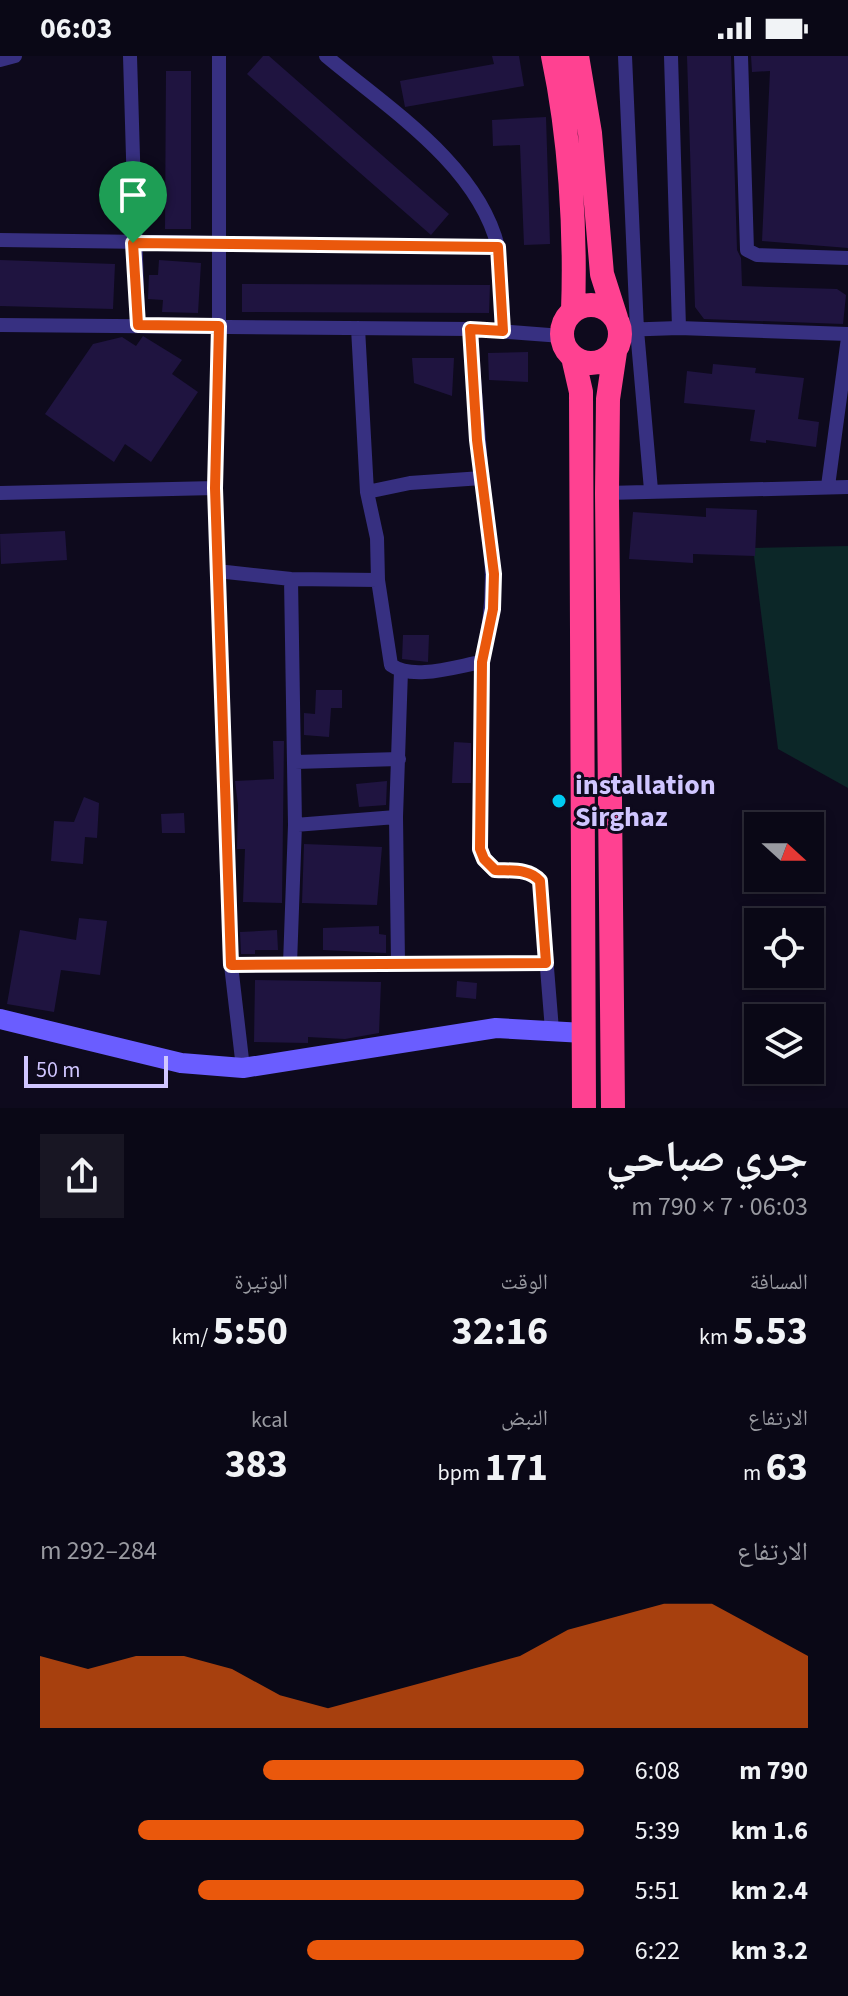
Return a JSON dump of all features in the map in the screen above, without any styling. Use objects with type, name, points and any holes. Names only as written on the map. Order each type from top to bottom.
[{"type":"highway","points":[[553,56],[563,112],[573,259],[573,311]]},
{"type":"highway","points":[[577,56],[590,133],[602,274],[622,333],[608,399],[613,1108]]},
{"type":"highway","points":[[584,1108],[581,392],[568,347],[567,318],[584,306],[597,305],[608,310],[622,333]]},
{"type":"highway","points":[[568,347],[595,363],[622,333]]},
{"type":"street","points":[[0,60],[15,56]]},
{"type":"street","points":[[130,56],[133,243],[138,325]]},
{"type":"street","points":[[219,56],[219,326],[215,488],[231,965],[243,1068]]},
{"type":"street","points":[[326,56],[430,144],[464,178],[484,206],[498,247],[503,331]]},
{"type":"street","points":[[625,56],[622,333],[651,490]]},
{"type":"street","points":[[671,56],[679,328]]},
{"type":"street","points":[[741,56],[747,250],[757,255],[848,258]]},
{"type":"street","points":[[0,240],[498,247]]},
{"type":"street","points":[[0,325],[470,329],[503,331],[568,347]]},
{"type":"street","points":[[358,328],[367,492],[377,538],[378,580],[388,659],[401,671],[482,662]]},
{"type":"street","points":[[622,333],[679,328],[848,336],[828,486]]},
{"type":"street","points":[[470,329],[482,478],[494,574],[493,609],[482,662],[480,849],[484,859],[495,870],[525,871],[535,874],[540,881],[552,1030]]},
{"type":"street","points":[[367,492],[410,483],[482,478]]},
{"type":"street","points":[[607,493],[848,487]]},
{"type":"street","points":[[0,493],[215,488]]},
{"type":"street","points":[[217,571],[291,579],[378,580]]},
{"type":"street","points":[[290,964],[295,825],[291,579]]},
{"type":"street","points":[[398,962],[396,817],[401,671]]},
{"type":"street","points":[[295,762],[399,759]]},
{"type":"street","points":[[295,825],[396,817]]},
{"type":"street","points":[[231,965],[546,963]]},
{"type":"street","points":[[0,1019],[181,1063],[243,1068],[496,1028],[584,1033]]},
{"type":"green space","points":[[848,546],[848,788],[778,749],[753,548]]},
{"type":"building","points":[[263,56],[269,56],[449,214],[431,235],[247,74]]},
{"type":"building","points":[[492,56],[519,56],[524,86],[405,107],[400,81],[494,64]]},
{"type":"building","points":[[687,56],[731,56],[737,250],[741,258],[742,286],[837,289],[846,295],[843,324],[704,319],[695,307]]},
{"type":"building","points":[[751,56],[848,56],[848,248],[762,241],[770,71],[752,72]]},
{"type":"building","points":[[166,71],[191,71],[191,229],[165,229]]},
{"type":"building","points":[[546,117],[550,244],[524,245],[520,145],[493,146],[492,120]]},
{"type":"building","points":[[0,260],[115,264],[113,309],[0,306]]},
{"type":"building","points":[[159,260],[201,263],[198,313],[162,312],[163,300],[148,299],[149,275],[158,275]]},
{"type":"building","points":[[242,284],[490,285],[489,313],[242,312]]},
{"type":"building","points":[[143,336],[182,360],[172,374],[198,392],[151,462],[125,444],[114,462],[45,414],[93,344],[122,337],[136,346]]},
{"type":"building","points":[[528,352],[528,382],[489,380],[488,353]]},
{"type":"building","points":[[412,358],[454,358],[452,396],[414,383]]},
{"type":"building","points":[[713,364],[756,368],[755,373],[804,378],[798,419],[819,422],[816,447],[766,440],[766,443],[750,441],[755,410],[684,403],[687,371],[712,374]]},
{"type":"building","points":[[706,508],[757,510],[755,556],[693,554],[693,563],[629,559],[633,512],[706,517]]},
{"type":"building","points":[[65,531],[67,560],[1,564],[0,534]]},
{"type":"building","points":[[403,635],[429,635],[428,662],[402,659]]},
{"type":"building","points":[[316,690],[342,690],[342,708],[331,708],[329,737],[304,735],[304,713],[315,714]]},
{"type":"building","points":[[273,741],[284,741],[282,903],[243,902],[245,849],[237,849],[235,781],[274,779]]},
{"type":"building","points":[[454,742],[471,743],[471,783],[452,783]]},
{"type":"building","points":[[387,781],[386,805],[359,807],[356,784]]},
{"type":"building","points":[[84,797],[99,803],[97,838],[85,837],[83,864],[51,861],[54,821],[74,822]]},
{"type":"building","points":[[184,813],[185,833],[162,833],[161,814]]},
{"type":"building","points":[[304,844],[382,847],[377,905],[302,903]]},
{"type":"building","points":[[79,918],[107,921],[100,975],[61,970],[54,1012],[7,1004],[20,930],[76,940]]},
{"type":"building","points":[[379,926],[379,934],[386,935],[386,953],[323,950],[323,928]]},
{"type":"building","points":[[277,930],[278,950],[255,950],[255,954],[241,954],[240,932]]},
{"type":"building","points":[[255,980],[381,982],[379,1033],[345,1039],[308,1037],[308,1043],[254,1042]]},
{"type":"building","points":[[457,981],[477,983],[476,999],[456,997]]},
{"type":"place","name":"installation Sirghaz","points":[[559,801]]},
{"type":"route","points":[[133,243],[498,247],[503,331],[470,329],[477,440],[494,574],[493,609],[482,662],[480,849],[489,867],[525,871],[535,874],[540,881],[546,963],[231,965],[215,488],[219,326],[138,325],[133,243]]}]
